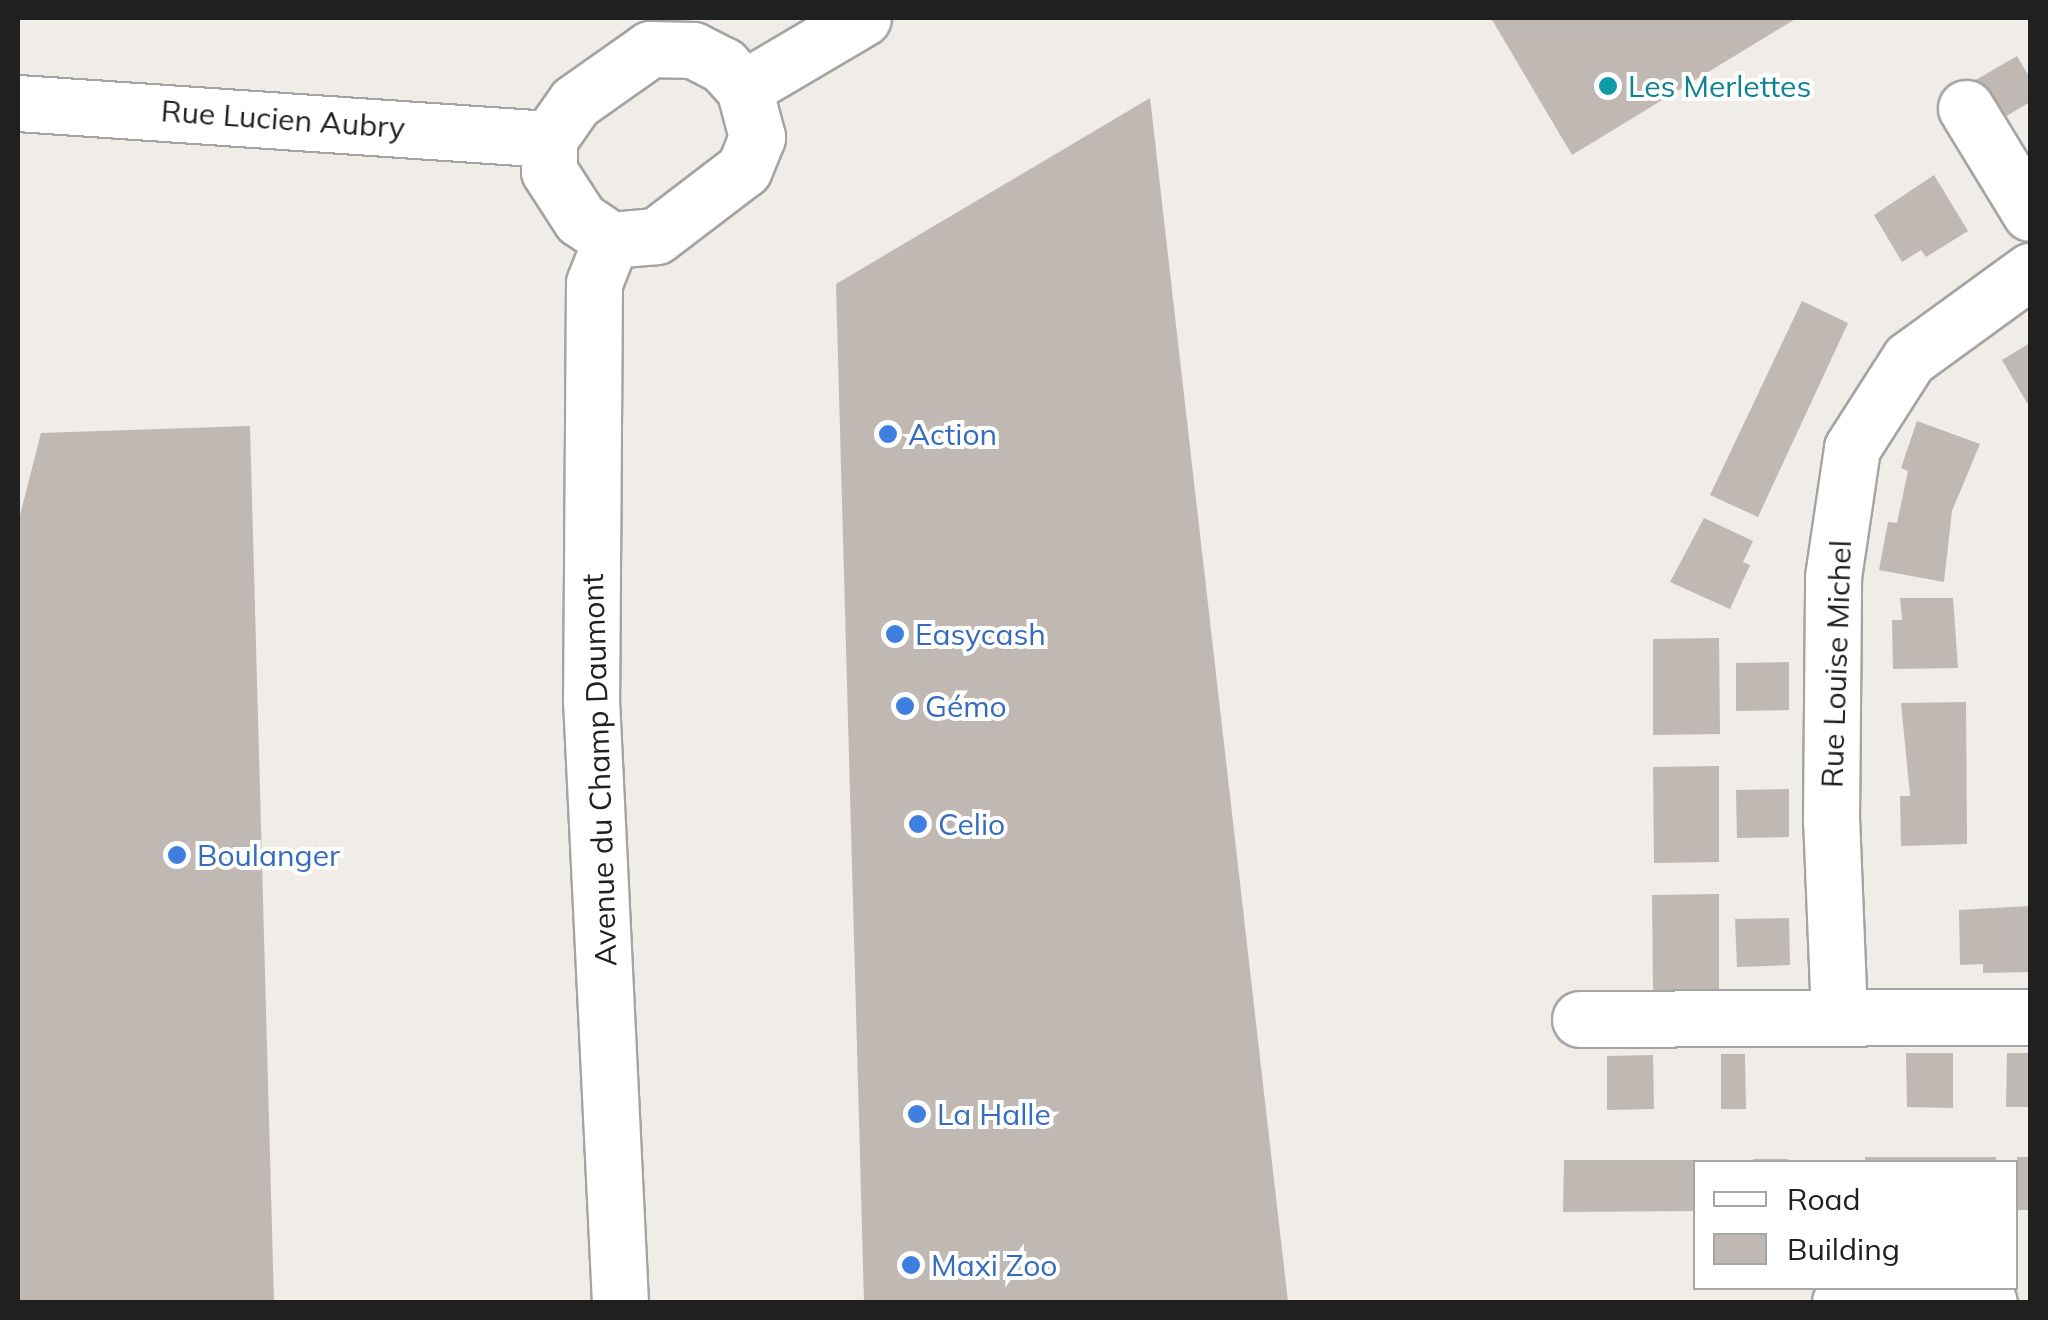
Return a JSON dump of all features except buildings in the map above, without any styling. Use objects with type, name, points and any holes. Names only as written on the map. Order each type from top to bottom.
[{"type":"street","points":[[744,88],[863,18]]},
{"type":"street","points":[[650,49],[693,50],[723,65],[744,88],[757,137],[744,169],[656,236],[611,240],[580,219],[550,172],[549,140],[575,102],[650,49]]},
{"type":"street","name":"Rue Lucien Aubry","points":[[18,103],[549,140]]},
{"type":"street","points":[[1966,108],[2030,213]]},
{"type":"street","name":"Avenue du Champ Daumont","points":[[611,240],[594,283],[590,699],[620,1302]]},
{"type":"street","name":"Rue Louise Michel","points":[[1839,1016],[1830,821],[1833,577],[1852,448],[1909,360],[2030,271]]},
{"type":"street","points":[[1580,1019],[2030,1018]]},
{"type":"street","points":[[1840,1302],[1894,1290]]},
{"type":"street","points":[[1953,1290],[1989,1302]]},
{"type":"place","name":"Les Merlettes","points":[[1608,86]]},
{"type":"place","name":"Action","points":[[888,434]]},
{"type":"place","name":"Easycash","points":[[895,634]]},
{"type":"place","name":"Gémo","points":[[905,706]]},
{"type":"place","name":"Celio","points":[[918,824]]},
{"type":"place","name":"Boulanger","points":[[177,855]]},
{"type":"place","name":"La Halle","points":[[917,1114]]},
{"type":"place","name":"Maxi Zoo","points":[[911,1265]]}]
